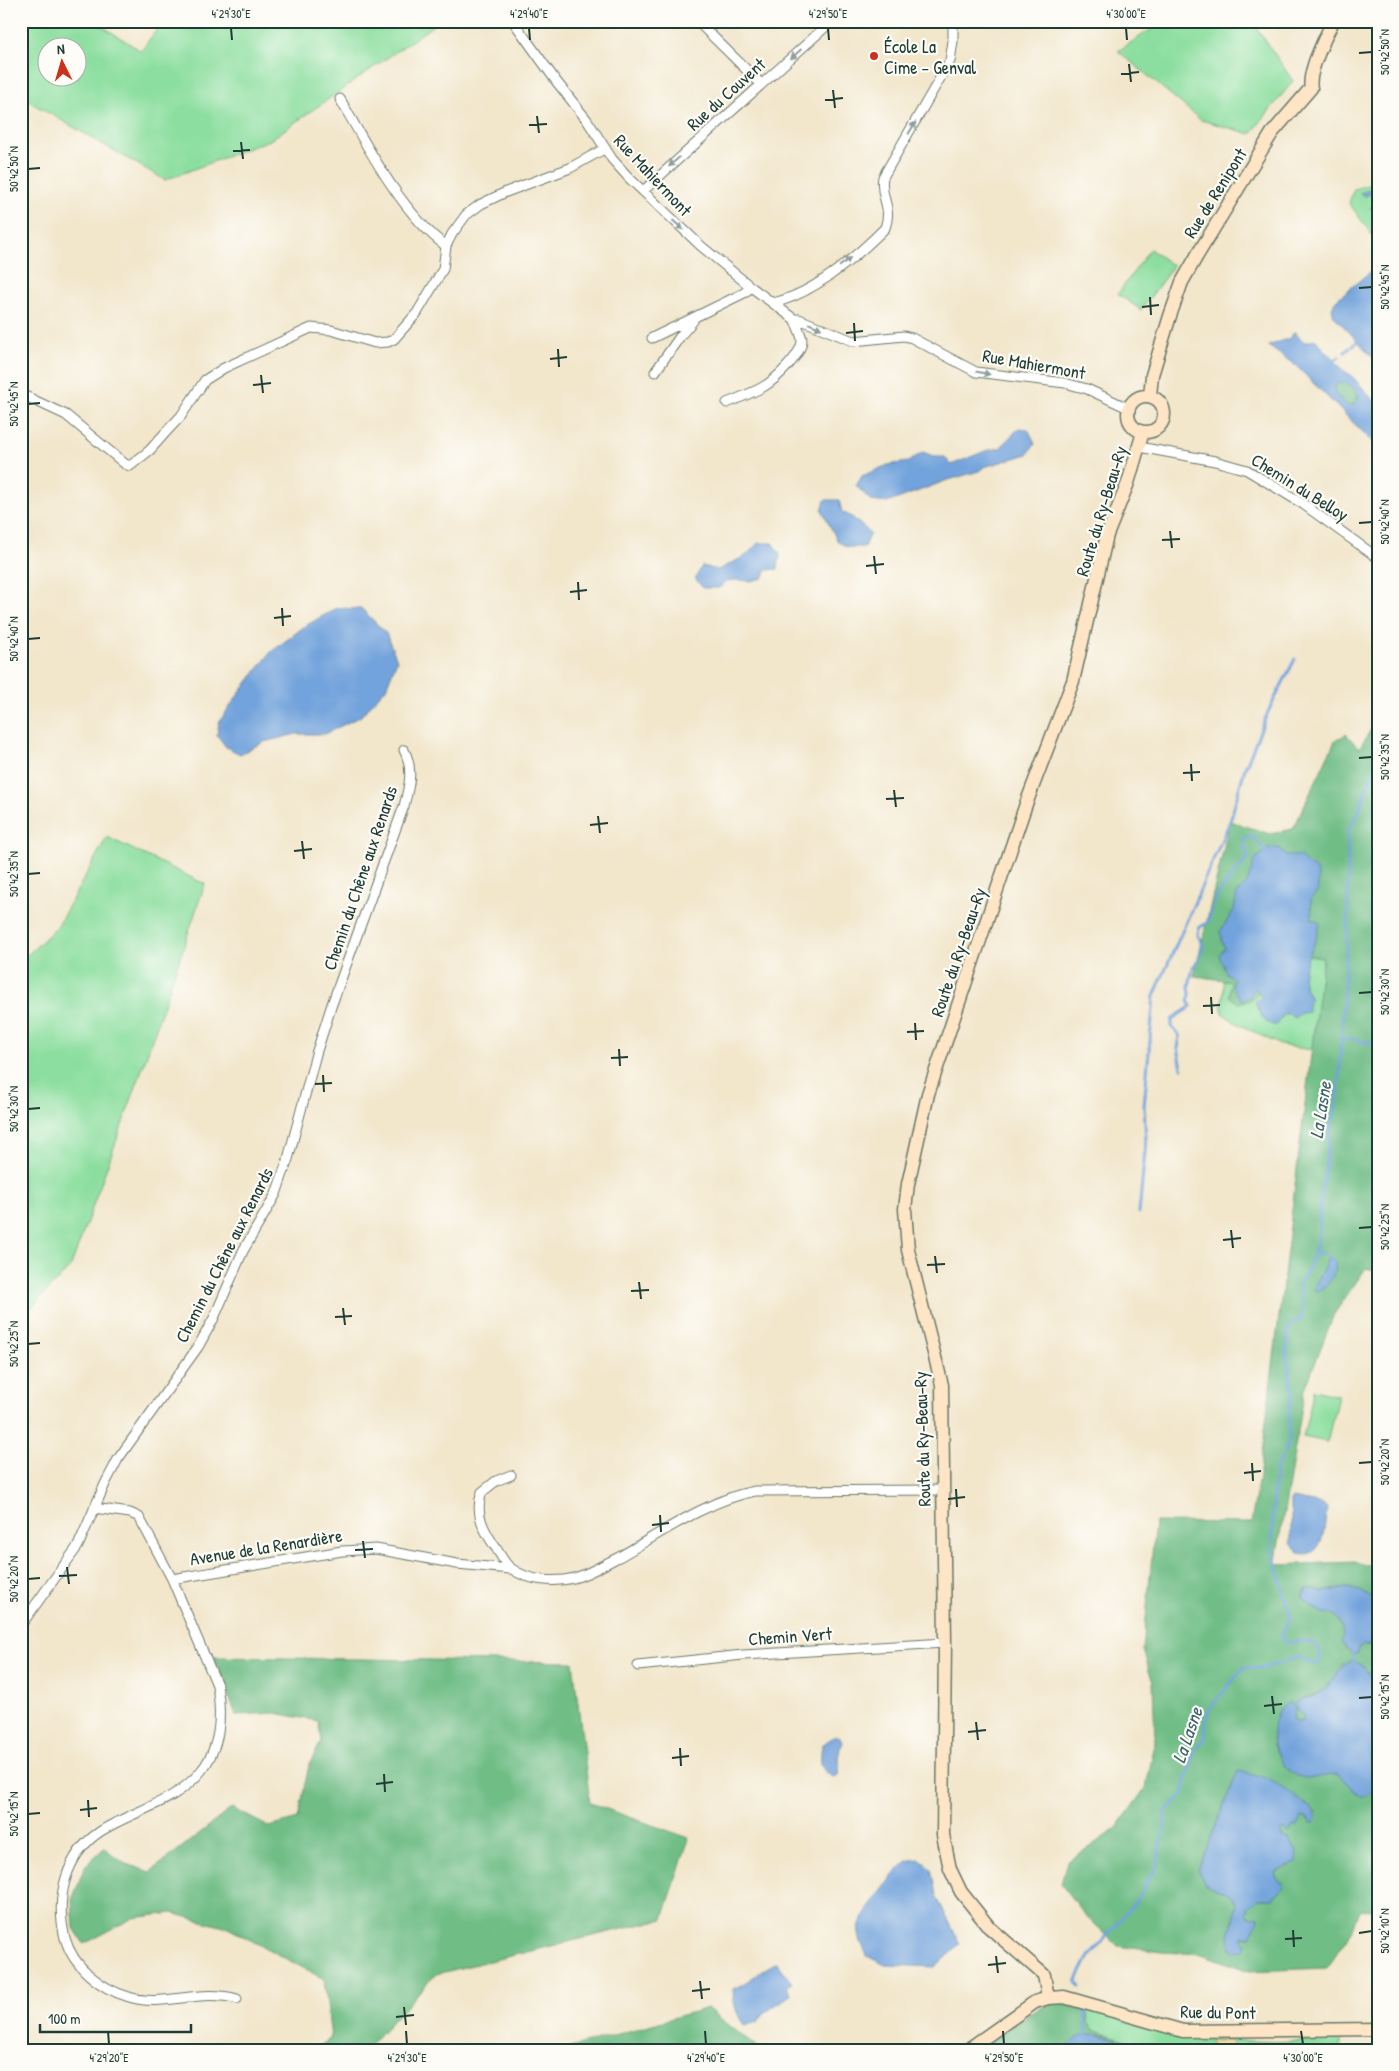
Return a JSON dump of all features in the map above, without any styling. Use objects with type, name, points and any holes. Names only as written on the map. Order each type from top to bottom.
[{"type":"street","name":"Rue Mahiermont","points":[[513,21],[556,82],[587,120],[604,148],[629,178],[674,222],[751,287],[794,318],[853,341],[904,336],[912,338],[976,372],[1065,383],[1087,389],[1128,408]]},
{"type":"street","points":[[697,21],[761,84]]},
{"type":"street","name":"Rue du Couvent","points":[[643,191],[832,21]]},
{"type":"street","points":[[773,303],[787,300],[810,289],[885,228],[888,210],[882,188],[883,177],[950,61],[953,21]]},
{"type":"street","name":"Rue de Renipont","points":[[1150,396],[1152,375],[1182,282],[1272,133],[1311,88],[1310,83],[1313,70],[1333,21]]},
{"type":"street","points":[[340,99],[388,180],[429,232],[446,246]]},
{"type":"street","points":[[21,394],[66,415],[125,464],[130,466],[150,450],[171,427],[205,380],[224,368],[311,328],[331,330],[376,343],[394,340],[417,313],[443,269],[446,246],[458,224],[466,215],[481,204],[506,192],[570,168],[604,148]]},
{"type":"street","points":[[652,338],[751,287]]},
{"type":"street","points":[[655,372],[696,317]]},
{"type":"street","points":[[728,403],[764,386],[796,356],[801,348],[802,339],[794,318]]},
{"type":"street","points":[[1150,396],[1160,403],[1164,414],[1160,426],[1149,432],[1143,432],[1130,423],[1128,408],[1137,398],[1150,396]]},
{"type":"street","name":"Route du Ry-Beau-Ry","points":[[1048,1998],[1044,1975],[989,1927],[976,1912],[961,1892],[945,1853],[943,1835],[945,1644],[942,1385],[908,1250],[905,1209],[908,1184],[928,1094],[1026,804],[1072,681],[1107,535],[1128,483],[1143,432]]},
{"type":"street","name":"Chemin du Belloy","points":[[1139,447],[1214,460],[1248,470],[1303,504],[1378,558]]},
{"type":"street","name":"Chemin du Chêne aux Renards","points":[[21,1625],[78,1546],[118,1459],[198,1347],[214,1318],[237,1264],[282,1182],[326,1022],[404,806],[410,784],[410,771],[408,758],[404,750]]},
{"type":"street","points":[[510,1569],[482,1526],[478,1509],[482,1492],[496,1481],[511,1475]]},
{"type":"street","name":"Avenue de la Renardière","points":[[94,1508],[130,1513],[139,1517],[172,1579],[342,1551],[376,1549],[456,1564],[510,1569],[542,1580],[562,1580],[580,1577],[704,1509],[741,1494],[755,1491],[942,1490]]},
{"type":"street","points":[[172,1579],[216,1685],[220,1721],[214,1747],[202,1770],[178,1792],[149,1809],[101,1831],[76,1857],[65,1877],[60,1898],[61,1922],[66,1942],[76,1961],[89,1975],[115,1992],[129,1998],[148,2001],[221,1995],[237,1999]]},
{"type":"street","name":"Chemin Vert","points":[[638,1666],[743,1656],[945,1644]]},
{"type":"street","name":"Rue du Pont","points":[[1048,1998],[1064,1997],[1183,2031],[1378,2029]]},
{"type":"street","points":[[967,2050],[1028,2006],[1048,1998]]},
{"type":"street","name":"Rue du Pont","points":[[1361,2030],[1378,2037]]},
{"type":"green space","points":[[21,21],[101,21],[99,24],[141,51],[163,21],[431,21],[434,25],[270,140],[165,180],[21,97]]},
{"type":"green space","points":[[1164,21],[1252,21],[1293,81],[1251,134],[1201,120],[1118,51]]},
{"type":"green space","points":[[1378,182],[1378,187],[1361,193],[1365,196],[1373,193],[1376,195],[1375,206],[1378,238],[1375,239],[1349,203],[1354,189]]},
{"type":"green space","points":[[1150,249],[1173,266],[1141,310],[1118,294]]},
{"type":"green space","points":[[1345,382],[1352,386],[1358,394],[1357,403],[1348,406],[1334,393],[1336,384]]},
{"type":"green space","points":[[1378,719],[1378,1272],[1366,1268],[1334,1314],[1305,1389],[1275,1565],[1355,1562],[1378,1568],[1378,1604],[1373,1598],[1360,1591],[1337,1589],[1323,1592],[1316,1589],[1306,1589],[1303,1593],[1305,1602],[1320,1612],[1334,1616],[1339,1622],[1343,1634],[1341,1642],[1347,1651],[1363,1645],[1369,1647],[1378,1635],[1378,1693],[1369,1674],[1344,1664],[1327,1687],[1317,1694],[1302,1698],[1296,1706],[1297,1711],[1304,1716],[1302,1722],[1295,1722],[1288,1703],[1310,1777],[1338,1774],[1353,1790],[1368,1796],[1377,1788],[1369,1757],[1378,1735],[1378,1907],[1359,1911],[1348,1938],[1327,1968],[1249,1971],[1202,1954],[1162,1952],[1118,1946],[1082,1912],[1061,1884],[1067,1862],[1116,1829],[1146,1787],[1155,1742],[1153,1683],[1143,1650],[1155,1522],[1251,1523],[1260,1471],[1323,957],[1299,954],[1251,1000],[1238,1003],[1229,996],[1231,981],[1194,976],[1230,821],[1270,834],[1293,829],[1335,741],[1346,734],[1359,748]],"holes":[[[1329,1257],[1336,1269],[1324,1289],[1314,1289]],[[1238,1771],[1306,1804],[1316,1813],[1309,1821],[1301,1817],[1287,1832],[1283,1829],[1281,1831],[1282,1838],[1289,1839],[1297,1852],[1275,1873],[1283,1887],[1273,1899],[1259,1900],[1247,1906],[1246,1913],[1248,1917],[1259,1917],[1250,1936],[1242,1936],[1242,1940],[1229,1936],[1237,1903],[1231,1895],[1198,1870]]]},
{"type":"green space","points":[[107,837],[205,884],[138,1081],[71,1266],[21,1318],[21,961],[57,927]]},
{"type":"green space","points":[[1308,955],[1323,957],[1312,1050],[1280,1045],[1236,1023],[1222,1013],[1223,980],[1231,981],[1251,1000],[1259,992],[1262,997],[1257,1007],[1267,1023],[1280,1020],[1289,1013],[1301,1013],[1308,1005],[1302,973]]},
{"type":"green space","points":[[1314,1390],[1338,1396],[1327,1442],[1303,1437]]},
{"type":"green space","points":[[214,1657],[573,1662],[590,1803],[689,1838],[663,1919],[436,1974],[365,2050],[314,2050],[331,2038],[324,1979],[228,1928],[172,1913],[133,1918],[84,1944],[74,1928],[72,1900],[85,1866],[104,1848],[124,1863],[150,1872],[232,1808],[269,1827],[298,1819],[309,1765],[321,1742],[318,1721],[275,1713],[236,1715]]},
{"type":"green space","points":[[1051,2003],[1079,2006],[1087,2009],[1088,2023],[1093,2030],[1122,2039],[1097,2034],[1080,2038],[1064,2050],[978,2050],[1027,2015]]},
{"type":"green space","points":[[707,2008],[761,2050],[564,2050]]},
{"type":"green space","points":[[1084,2008],[1174,2033],[1173,2037],[1275,2042],[1341,2038],[1341,2050],[1057,2050]]},
{"type":"green space","points":[[1137,2044],[1155,2050],[1146,2049]]},
{"type":"sand","points":[[1211,2040],[1232,2041],[1232,2045],[1254,2050],[1210,2050]]},
{"type":"water","points":[[1378,187],[1378,223],[1373,215],[1375,210],[1370,208],[1374,205],[1376,195],[1373,193],[1365,196],[1360,193]]},
{"type":"water","points":[[1378,265],[1378,363],[1334,316],[1332,308],[1335,301]]},
{"type":"water","points":[[1295,332],[1302,341],[1308,342],[1315,339],[1378,405],[1378,447],[1295,365],[1268,346],[1290,338]],"holes":[[[1336,384],[1346,384],[1358,393],[1357,401],[1348,406],[1334,393]]]},
{"type":"water","points":[[1019,428],[1028,429],[1035,443],[1028,454],[984,467],[979,471],[945,481],[887,503],[871,501],[856,486],[862,476],[888,465],[908,462],[923,452],[936,457],[945,457],[951,465],[985,451],[1000,448]]},
{"type":"water","points":[[825,500],[839,500],[842,512],[852,517],[870,533],[864,547],[848,547],[838,542],[822,510]]},
{"type":"water","points":[[758,543],[772,543],[780,554],[778,569],[767,570],[763,578],[751,581],[727,581],[719,588],[703,588],[695,579],[702,566],[718,570],[747,555]]},
{"type":"water","points":[[337,608],[362,609],[386,633],[397,660],[386,688],[361,716],[325,734],[296,734],[264,742],[240,754],[226,747],[217,735],[219,722],[271,652],[305,626]]},
{"type":"water","points":[[1270,848],[1280,848],[1285,856],[1300,856],[1316,870],[1318,875],[1318,891],[1311,899],[1312,919],[1319,922],[1320,925],[1312,950],[1310,951],[1303,979],[1310,996],[1308,1012],[1301,1013],[1294,1018],[1287,1013],[1284,1014],[1276,1025],[1266,1021],[1261,1014],[1255,1002],[1262,997],[1256,989],[1254,989],[1250,997],[1241,1000],[1232,986],[1234,979],[1226,973],[1219,955],[1225,948],[1220,932],[1234,910],[1237,893],[1247,883],[1255,859]]},
{"type":"water","points":[[1329,1257],[1335,1260],[1334,1274],[1325,1287],[1317,1291],[1314,1289]]},
{"type":"water","points":[[1293,1498],[1323,1504],[1327,1508],[1322,1540],[1314,1551],[1307,1554],[1298,1553],[1291,1543],[1291,1501]]},
{"type":"water","points":[[1348,1588],[1370,1596],[1374,1599],[1378,1610],[1377,1631],[1371,1643],[1372,1646],[1363,1645],[1358,1648],[1358,1653],[1352,1655],[1341,1642],[1343,1634],[1337,1618],[1320,1612],[1305,1602],[1303,1597],[1306,1589],[1316,1589],[1323,1592]]},
{"type":"water","points":[[1353,1661],[1362,1665],[1369,1674],[1378,1693],[1378,1735],[1370,1757],[1377,1788],[1364,1797],[1353,1790],[1338,1774],[1304,1778],[1290,1771],[1276,1752],[1273,1740],[1273,1729],[1281,1709],[1290,1702],[1294,1709],[1293,1719],[1295,1722],[1302,1722],[1304,1716],[1297,1711],[1295,1702],[1321,1692],[1343,1667]]},
{"type":"water","points":[[839,1736],[842,1742],[839,1771],[838,1775],[834,1777],[825,1771],[821,1764],[821,1750],[822,1745],[833,1737]]},
{"type":"water","points":[[1238,1771],[1265,1778],[1278,1785],[1302,1801],[1317,1818],[1315,1823],[1310,1824],[1309,1820],[1301,1817],[1298,1825],[1292,1827],[1289,1833],[1283,1829],[1281,1831],[1282,1838],[1289,1839],[1297,1852],[1296,1863],[1275,1873],[1283,1887],[1273,1899],[1259,1900],[1248,1906],[1246,1913],[1249,1917],[1259,1917],[1257,1925],[1250,1936],[1242,1936],[1242,1940],[1247,1944],[1245,1950],[1237,1952],[1231,1948],[1229,1936],[1237,1903],[1231,1895],[1205,1884],[1198,1870]]},
{"type":"water","points":[[919,1859],[931,1868],[936,1895],[960,1944],[935,1967],[885,1965],[867,1956],[860,1938],[859,1927],[888,1881],[908,1861]]},
{"type":"water","points":[[777,1962],[792,1983],[787,1987],[792,1994],[763,2014],[758,2022],[744,2025],[735,2008],[733,1989]]},
{"type":"water","points":[[1094,2034],[1135,2043],[1146,2050],[1064,2050],[1077,2038]]},
{"type":"waterway","points":[[1353,345],[1357,342]]},
{"type":"waterway","points":[[1345,352],[1350,347]]},
{"type":"waterway","points":[[1335,361],[1339,357]]},
{"type":"waterway","points":[[1139,1213],[1146,1141],[1144,1106],[1154,996],[1230,821],[1245,768],[1268,712],[1295,659]]},
{"type":"waterway","name":"La Lasne","points":[[1284,1453],[1289,1439],[1289,1408],[1293,1394],[1287,1358],[1288,1330],[1291,1324],[1301,1319],[1303,1307],[1299,1283],[1308,1270],[1319,1236],[1320,1207],[1329,1138],[1338,1099],[1348,916],[1348,830],[1359,811],[1378,763]]},
{"type":"waterway","points":[[1182,1068],[1178,1048],[1180,1036],[1172,1027],[1172,1020],[1191,1006],[1188,1001],[1190,995],[1189,986],[1193,967],[1200,958],[1203,945],[1198,935],[1199,928],[1208,922],[1217,895],[1248,857],[1243,842],[1245,837],[1253,837],[1266,851]]},
{"type":"waterway","points":[[1342,1039],[1353,1039],[1369,1043],[1378,1037]]},
{"type":"waterway","points":[[1315,1251],[1329,1257]]},
{"type":"waterway","name":"La Lasne","points":[[1080,1987],[1076,1982],[1087,1960],[1139,1897],[1158,1863],[1166,1811],[1182,1796],[1195,1749],[1205,1739],[1206,1719],[1210,1708],[1244,1667],[1266,1667],[1300,1657],[1312,1664],[1318,1664],[1320,1660],[1319,1650],[1315,1644],[1305,1641],[1286,1643],[1281,1635],[1291,1618],[1272,1550],[1274,1482],[1276,1467],[1282,1458]]},
{"type":"waterway","points":[[1352,1655],[1353,1661]]},
{"type":"waterway","name":"La Lasne","points":[[1085,2009],[1086,2037]]},
{"type":"place","name":"École La Cime – Genval","points":[[874,56]]}]
